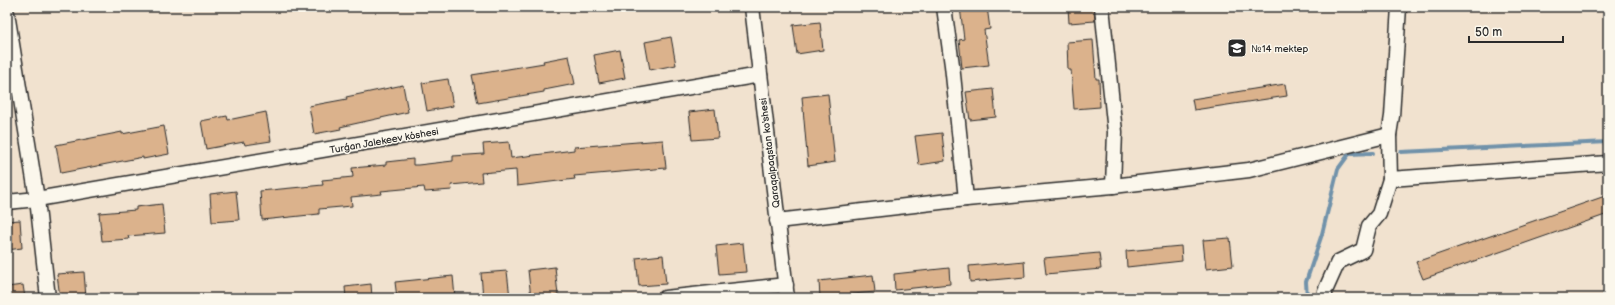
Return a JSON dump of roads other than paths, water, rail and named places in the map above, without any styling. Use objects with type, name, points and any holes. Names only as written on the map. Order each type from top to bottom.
[{"type":"street","name":"Qaraqalpaqstan ko'shesi","points":[[752,7],[786,292]]},
{"type":"street","points":[[944,7],[966,199]]},
{"type":"street","points":[[1102,7],[1115,132],[1113,186]]},
{"type":"street","points":[[1326,298],[1325,291],[1338,262],[1363,250],[1369,226],[1379,214],[1390,179],[1388,135],[1392,116],[1399,7]]},
{"type":"street","points":[[7,13],[37,199],[48,298]]},
{"type":"street","name":"Turǵan Jalekeev kóshesi","points":[[7,202],[37,199],[760,75]]},
{"type":"street","points":[[777,221],[966,199],[1113,186],[1249,170],[1388,135]]},
{"type":"street","points":[[1390,179],[1608,163]]},
{"type":"street","points":[[665,298],[786,292]]},
{"type":"waterway","points":[[1401,152],[1608,142]]},
{"type":"waterway","points":[[1307,298],[1306,282],[1322,234],[1338,169],[1349,154],[1373,153]]},
{"type":"place","name":"№14 mektep","points":[[1237,48]]}]
